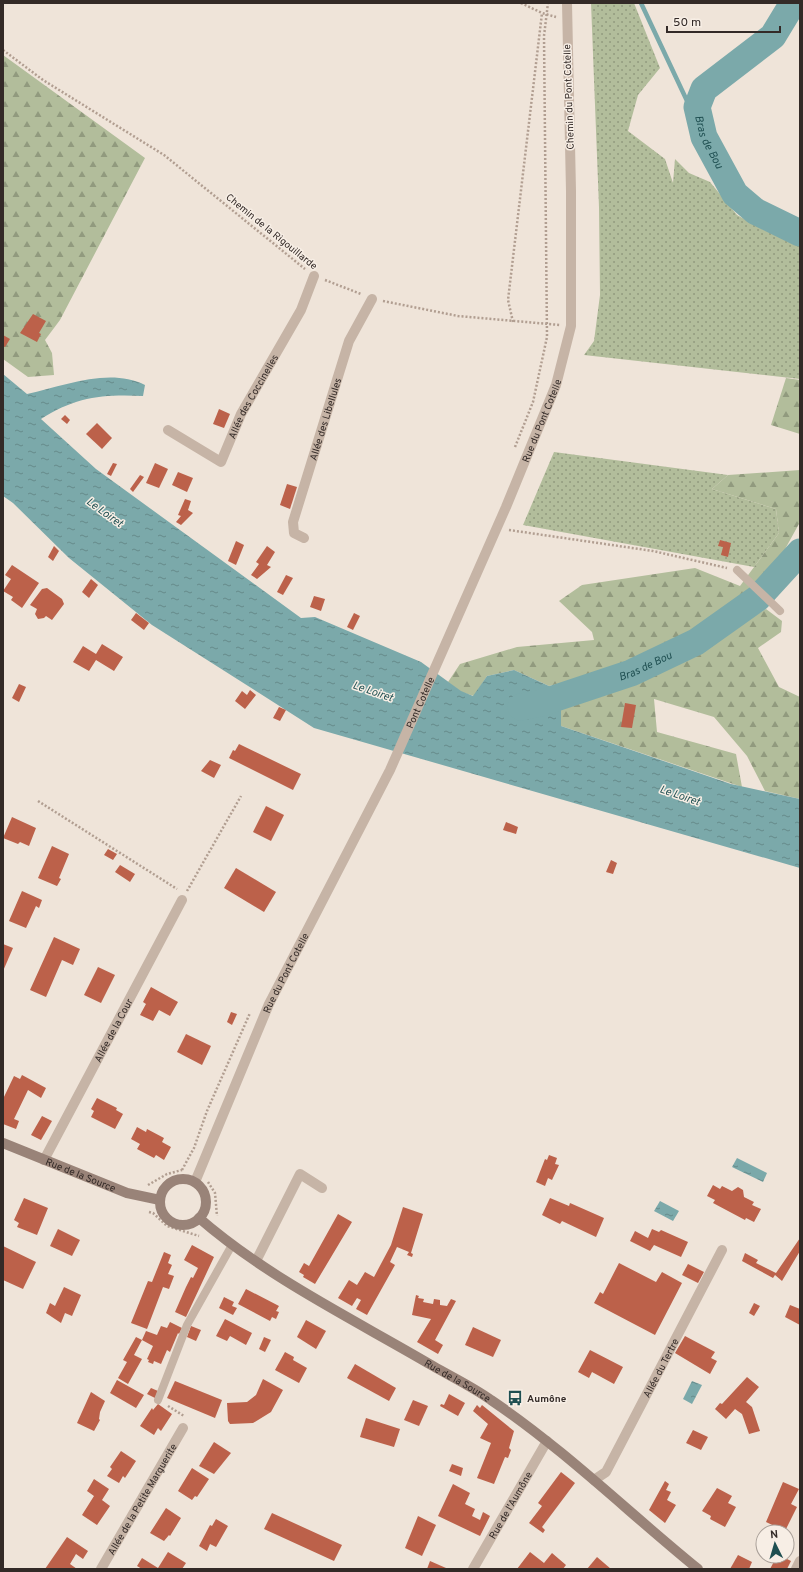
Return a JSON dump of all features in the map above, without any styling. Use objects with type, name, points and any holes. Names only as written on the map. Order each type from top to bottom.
[{"type":"main road","name":"Rue de la Source","points":[[3,1143],[127,1193],[160,1200]]},
{"type":"main road","points":[[184,1179],[195,1182],[200,1187],[206,1199],[206,1206],[200,1218],[187,1224],[173,1223],[163,1213],[160,1200],[166,1187],[172,1182],[184,1179]]},
{"type":"main road","name":"Rue de la Source","points":[[200,1218],[232,1245],[279,1276],[490,1399],[546,1441],[594,1480],[698,1569]]},
{"type":"street","name":"Chemin du Pont Cotelle","points":[[567,3],[566,20],[571,191]]},
{"type":"street","name":"Rue du Pont Cotelle","points":[[449,636],[497,528],[556,385],[571,326],[571,191]]},
{"type":"street","name":"Allée des Coccinelles","points":[[168,430],[221,462],[241,414],[301,310],[314,276]]},
{"type":"street","name":"Allée des Libellules","points":[[304,538],[294,533],[293,522],[348,341],[372,299]]},
{"type":"street","name":"Pont Cotelle","points":[[390,770],[449,636]]},
{"type":"street","name":"Rue du Pont Cotelle","points":[[195,1182],[269,1004],[390,770]]},
{"type":"street","name":"Allée de la Cour","points":[[44,1160],[182,900]]},
{"type":"street","points":[[256,1261],[300,1174],[322,1188]]},
{"type":"street","name":"Allée du Tertre","points":[[594,1480],[606,1472],[722,1250]]},
{"type":"street","name":"Allée de la Petite Marguerite","points":[[100,1569],[183,1428]]},
{"type":"street","name":"Rue de l'Aumône","points":[[473,1569],[546,1441]]},
{"type":"street","points":[[796,1569],[800,1561]]},
{"type":"lane","points":[[737,570],[780,611]]},
{"type":"lane","points":[[158,1400],[187,1325],[232,1245]]},
{"type":"path","points":[[521,3],[547,15],[566,20]]},
{"type":"path","points":[[513,454],[533,402],[547,337],[544,36],[548,3]]},
{"type":"path","points":[[513,322],[508,300],[542,13]]},
{"type":"path","name":"Chemin de la Rigouillarde","points":[[3,50],[43,80],[164,154],[314,276],[347,287],[372,299],[458,316],[571,326]]},
{"type":"path","points":[[497,528],[653,551],[737,570]]},
{"type":"path","points":[[182,900],[241,796]]},
{"type":"path","points":[[38,801],[178,890],[182,900]]},
{"type":"path","points":[[158,1400],[186,1417],[183,1428]]},
{"type":"green space","points":[[591,3],[634,3],[660,68],[638,95],[628,131],[665,159],[673,183],[675,159],[689,173],[710,182],[737,215],[764,230],[784,235],[800,242],[800,379],[584,355],[594,341],[600,295],[599,207]]},
{"type":"green space","points":[[3,55],[145,158],[60,320],[45,340],[52,353],[54,375],[28,377],[3,359]]},
{"type":"green space","points":[[786,378],[800,380],[800,434],[771,425]]},
{"type":"green space","points":[[554,452],[728,475],[712,489],[776,509],[779,533],[754,567],[523,525]]},
{"type":"green space","points":[[800,470],[800,522],[784,551],[767,575],[678,643],[582,678],[549,686],[514,670],[487,676],[474,696],[461,692],[448,682],[460,664],[517,647],[594,640],[592,632],[559,601],[582,585],[695,568],[740,586],[779,533],[776,509],[712,489],[728,475]]},
{"type":"green space","points":[[766,609],[782,621],[781,632],[758,648],[779,687],[800,697],[800,799],[765,791],[747,756],[714,717],[654,699],[657,732],[736,754],[742,787],[561,726],[561,707],[643,680]]},
{"type":"water","name":"Le Loiret","points":[[3,374],[27,394],[71,383],[102,378],[131,380],[145,385],[143,396],[90,398],[66,406],[41,419],[96,469],[301,618],[315,617],[421,662],[461,691],[473,696],[487,676],[514,670],[549,686],[561,707],[561,726],[731,784],[800,799],[800,868],[314,728],[152,625],[69,558],[13,503],[3,496]]},
{"type":"water","points":[[737,1158],[767,1173],[763,1182],[732,1167]]},
{"type":"water","points":[[660,1201],[679,1211],[673,1221],[654,1211]]},
{"type":"water","points":[[692,1381],[702,1385],[692,1404],[683,1399]]},
{"type":"building","points":[[33,314],[46,321],[39,333],[41,334],[37,342],[20,333]]},
{"type":"building","points":[[3,335],[10,339],[5,347],[3,346]]},
{"type":"building","points":[[219,409],[230,414],[224,428],[213,424]]},
{"type":"building","points":[[65,415],[70,420],[67,424],[61,419]]},
{"type":"building","points":[[97,423],[112,438],[102,449],[86,434]]},
{"type":"building","points":[[113,463],[117,464],[111,476],[107,474]]},
{"type":"building","points":[[155,463],[168,469],[159,488],[146,483]]},
{"type":"building","points":[[178,472],[193,478],[187,492],[172,485]]},
{"type":"building","points":[[140,475],[144,477],[133,492],[130,489]]},
{"type":"building","points":[[287,484],[297,487],[290,509],[280,505]]},
{"type":"building","points":[[185,499],[191,501],[188,510],[193,513],[181,525],[176,522],[181,516],[178,515]]},
{"type":"building","points":[[720,540],[731,543],[728,557],[721,555],[723,547],[718,546]]},
{"type":"building","points":[[236,541],[244,545],[236,565],[228,561]]},
{"type":"building","points":[[54,546],[59,551],[53,561],[48,557]]},
{"type":"building","points":[[267,546],[275,552],[267,565],[271,567],[257,579],[251,575],[259,564],[256,562]]},
{"type":"building","points":[[12,565],[39,583],[22,608],[11,600],[13,597],[3,591],[11,579],[5,575]]},
{"type":"building","points":[[286,575],[293,578],[283,595],[277,592]]},
{"type":"building","points":[[91,579],[98,585],[89,598],[82,592]]},
{"type":"building","points":[[47,588],[62,599],[64,604],[52,620],[46,616],[38,619],[35,614],[37,609],[30,605],[42,589]]},
{"type":"building","points":[[314,596],[325,599],[321,611],[310,607]]},
{"type":"building","points":[[136,613],[149,623],[144,630],[131,620]]},
{"type":"building","points":[[354,613],[360,616],[353,630],[347,627]]},
{"type":"building","points":[[102,644],[123,657],[114,671],[96,660],[89,671],[73,662],[83,646],[96,654]]},
{"type":"building","points":[[19,684],[26,687],[19,702],[12,698]]},
{"type":"building","points":[[250,690],[256,695],[245,709],[235,701],[242,691],[247,695]]},
{"type":"building","points":[[625,703],[636,705],[632,728],[621,727]]},
{"type":"building","points":[[279,707],[286,710],[280,721],[273,718]]},
{"type":"building","points":[[239,744],[301,774],[293,790],[229,758],[233,750],[235,751]]},
{"type":"building","points":[[210,760],[221,765],[214,778],[201,771]]},
{"type":"building","points":[[266,806],[284,815],[271,841],[253,832]]},
{"type":"building","points":[[12,817],[36,828],[29,846],[20,842],[18,844],[3,838]]},
{"type":"building","points":[[506,822],[518,827],[516,834],[503,830]]},
{"type":"building","points":[[52,846],[69,854],[59,878],[61,879],[57,886],[38,878]]},
{"type":"building","points":[[108,849],[117,854],[113,860],[104,855]]},
{"type":"building","points":[[611,860],[617,863],[613,874],[606,872]]},
{"type":"building","points":[[120,865],[135,874],[130,882],[115,872]]},
{"type":"building","points":[[236,868],[276,892],[264,912],[224,888]]},
{"type":"building","points":[[22,891],[42,900],[39,908],[36,906],[26,928],[9,921]]},
{"type":"building","points":[[54,937],[80,949],[73,965],[62,960],[46,997],[30,990]]},
{"type":"building","points":[[3,944],[13,948],[3,971]]},
{"type":"building","points":[[98,967],[115,975],[101,1003],[84,995]]},
{"type":"building","points":[[151,987],[178,1002],[170,1016],[159,1010],[153,1021],[140,1015],[146,1004],[143,1002]]},
{"type":"building","points":[[231,1012],[237,1014],[232,1025],[227,1022]]},
{"type":"building","points":[[186,1034],[211,1046],[202,1065],[177,1052]]},
{"type":"building","points":[[22,1075],[46,1088],[41,1098],[28,1090],[14,1119],[19,1121],[16,1129],[3,1124],[3,1099],[14,1076],[20,1079]]},
{"type":"building","points":[[97,1098],[117,1108],[116,1110],[123,1114],[115,1129],[91,1117],[94,1111],[91,1109]]},
{"type":"building","points":[[42,1116],[52,1121],[41,1140],[31,1135]]},
{"type":"building","points":[[137,1127],[146,1132],[147,1129],[164,1138],[162,1142],[171,1147],[164,1160],[156,1155],[154,1158],[137,1149],[140,1144],[131,1139]]},
{"type":"building","points":[[549,1155],[557,1158],[555,1164],[559,1165],[552,1180],[548,1178],[545,1186],[536,1182],[545,1159],[547,1160]]},
{"type":"building","points":[[713,1185],[720,1189],[722,1186],[732,1191],[738,1187],[743,1190],[744,1197],[754,1202],[752,1205],[761,1209],[754,1222],[746,1218],[745,1220],[713,1203],[715,1200],[707,1196]]},
{"type":"building","points":[[24,1198],[48,1208],[37,1235],[17,1227],[19,1223],[14,1220]]},
{"type":"building","points":[[550,1198],[569,1206],[570,1203],[604,1218],[596,1237],[562,1221],[560,1224],[542,1215]]},
{"type":"building","points":[[403,1207],[423,1214],[411,1253],[413,1254],[412,1257],[407,1255],[409,1252],[397,1247],[390,1262],[395,1265],[367,1315],[356,1309],[361,1300],[357,1298],[352,1306],[338,1298],[349,1280],[357,1285],[365,1272],[374,1277],[391,1245]]},
{"type":"building","points":[[338,1214],[352,1222],[315,1284],[303,1277],[304,1275],[299,1272],[304,1263],[309,1266]]},
{"type":"building","points":[[58,1229],[80,1240],[72,1256],[50,1246]]},
{"type":"building","points":[[652,1229],[659,1232],[661,1230],[688,1242],[681,1257],[654,1245],[650,1251],[630,1241],[635,1231],[648,1238]]},
{"type":"building","points":[[800,1238],[800,1251],[782,1281],[775,1275],[773,1278],[742,1261],[745,1253],[758,1260],[756,1263],[776,1273]]},
{"type":"building","points":[[192,1245],[214,1257],[186,1317],[175,1312],[191,1277],[193,1278],[198,1268],[184,1260]]},
{"type":"building","points":[[3,1246],[36,1262],[23,1289],[3,1280]]},
{"type":"building","points":[[164,1252],[171,1255],[168,1263],[172,1265],[168,1274],[174,1276],[169,1289],[163,1287],[147,1329],[131,1323],[148,1281],[152,1282]]},
{"type":"building","points":[[619,1263],[656,1282],[662,1272],[682,1283],[655,1335],[594,1303],[600,1292],[603,1294]]},
{"type":"building","points":[[688,1264],[704,1272],[698,1283],[682,1275]]},
{"type":"building","points":[[64,1287],[81,1295],[72,1316],[65,1313],[61,1323],[46,1313],[50,1303],[55,1306]]},
{"type":"building","points":[[246,1289],[279,1306],[276,1311],[279,1312],[276,1319],[272,1317],[270,1321],[238,1304]]},
{"type":"building","points":[[416,1295],[419,1296],[418,1298],[424,1299],[423,1302],[433,1304],[434,1299],[440,1300],[440,1305],[447,1306],[451,1299],[456,1301],[435,1340],[443,1345],[438,1354],[417,1342],[431,1319],[412,1315]]},
{"type":"building","points":[[224,1297],[234,1302],[232,1306],[237,1308],[233,1315],[219,1308]]},
{"type":"building","points":[[754,1303],[760,1306],[754,1316],[749,1313]]},
{"type":"building","points":[[790,1305],[800,1309],[800,1325],[785,1317]]},
{"type":"building","points":[[225,1319],[252,1333],[246,1345],[230,1336],[227,1341],[216,1336]]},
{"type":"building","points":[[306,1320],[326,1331],[316,1349],[297,1337]]},
{"type":"building","points":[[170,1322],[182,1328],[179,1334],[178,1333],[170,1352],[167,1350],[161,1364],[154,1361],[153,1364],[148,1362],[149,1360],[147,1359],[153,1346],[142,1340],[146,1331],[157,1335],[161,1326],[167,1328]]},
{"type":"building","points":[[191,1326],[201,1330],[196,1341],[187,1337]]},
{"type":"building","points":[[473,1327],[501,1340],[493,1357],[465,1345]]},
{"type":"building","points":[[685,1336],[715,1352],[711,1358],[717,1361],[710,1374],[675,1353]]},
{"type":"building","points":[[136,1337],[142,1340],[134,1355],[142,1359],[128,1384],[118,1378],[127,1362],[123,1360]]},
{"type":"building","points":[[264,1337],[271,1340],[265,1352],[259,1349]]},
{"type":"building","points":[[590,1350],[623,1367],[614,1384],[592,1372],[589,1378],[578,1372]]},
{"type":"building","points":[[285,1352],[294,1357],[293,1360],[307,1368],[299,1383],[275,1370]]},
{"type":"building","points":[[355,1364],[396,1388],[389,1401],[347,1378]]},
{"type":"building","points":[[747,1377],[759,1387],[746,1402],[752,1407],[760,1431],[749,1434],[742,1414],[735,1409],[726,1419],[715,1409],[720,1403],[722,1404]]},
{"type":"building","points":[[263,1379],[283,1390],[271,1412],[253,1423],[230,1424],[228,1421],[227,1403],[247,1402],[256,1395]]},
{"type":"building","points":[[117,1380],[144,1395],[136,1408],[110,1393]]},
{"type":"building","points":[[175,1381],[222,1400],[215,1418],[167,1398]]},
{"type":"building","points":[[151,1388],[158,1391],[155,1398],[147,1394]]},
{"type":"building","points":[[91,1392],[105,1401],[100,1412],[100,1420],[94,1431],[77,1423]]},
{"type":"building","points":[[449,1394],[465,1403],[458,1416],[440,1406],[441,1404],[444,1405]]},
{"type":"building","points":[[413,1400],[428,1406],[419,1426],[404,1420]]},
{"type":"building","points":[[158,1404],[172,1414],[161,1431],[158,1428],[154,1435],[140,1426],[152,1408],[153,1410]]},
{"type":"building","points":[[477,1405],[480,1408],[482,1405],[514,1431],[508,1458],[505,1457],[494,1484],[477,1478],[491,1443],[480,1438],[488,1424],[473,1411]]},
{"type":"building","points":[[366,1418],[400,1429],[394,1447],[360,1437]]},
{"type":"building","points":[[693,1430],[708,1437],[701,1450],[686,1443]]},
{"type":"building","points":[[214,1442],[231,1453],[214,1474],[199,1466]]},
{"type":"building","points":[[121,1451],[136,1461],[125,1478],[123,1476],[119,1483],[107,1476],[112,1469],[110,1467]]},
{"type":"building","points":[[452,1464],[463,1468],[461,1476],[449,1471]]},
{"type":"building","points":[[192,1468],[209,1479],[197,1497],[195,1496],[192,1500],[178,1491]]},
{"type":"building","points":[[561,1472],[575,1483],[542,1527],[545,1530],[543,1533],[529,1523],[542,1506],[538,1503]]},
{"type":"building","points":[[94,1479],[109,1489],[102,1500],[110,1506],[97,1525],[82,1515],[94,1496],[87,1491]]},
{"type":"building","points":[[665,1481],[669,1484],[666,1490],[671,1492],[667,1500],[676,1505],[665,1523],[649,1510]]},
{"type":"building","points":[[783,1482],[799,1489],[791,1504],[797,1507],[788,1524],[770,1524],[766,1522]]},
{"type":"building","points":[[453,1484],[470,1493],[465,1504],[475,1509],[472,1516],[480,1520],[483,1512],[490,1516],[480,1536],[438,1516]]},
{"type":"building","points":[[717,1488],[732,1496],[728,1503],[736,1507],[725,1527],[710,1519],[711,1516],[702,1511]]},
{"type":"building","points":[[166,1508],[181,1518],[170,1536],[169,1535],[164,1541],[150,1533]]},
{"type":"building","points":[[272,1513],[342,1545],[334,1561],[264,1529]]},
{"type":"building","points":[[418,1516],[436,1525],[422,1556],[405,1548]]},
{"type":"building","points":[[216,1519],[228,1526],[216,1547],[210,1544],[207,1551],[199,1546],[210,1525],[212,1526]]},
{"type":"building","points":[[67,1537],[88,1551],[83,1559],[76,1554],[70,1564],[77,1569],[45,1569]]},
{"type":"building","points":[[168,1552],[186,1563],[182,1569],[142,1569],[137,1566],[142,1558],[158,1568]]},
{"type":"building","points":[[530,1552],[544,1563],[552,1553],[566,1565],[563,1569],[517,1569]]},
{"type":"building","points":[[738,1555],[752,1562],[749,1569],[730,1569]]},
{"type":"building","points":[[597,1557],[611,1569],[587,1569]]},
{"type":"building","points":[[430,1561],[446,1568],[427,1569]]},
{"type":"building","points":[[773,1564],[790,1564],[787,1569],[770,1569]]},
{"type":"waterway","points":[[641,3],[704,137]]},
{"type":"waterway","name":"Bras de Bou","points":[[793,3],[773,36],[704,89],[697,107],[704,137],[735,194],[755,211],[800,233]]},
{"type":"waterway","name":"Bras de Bou","points":[[521,707],[541,703],[631,673],[696,642],[758,598],[800,552]]},
{"type":"place","name":"Aumône","points":[[515,1398]]}]
